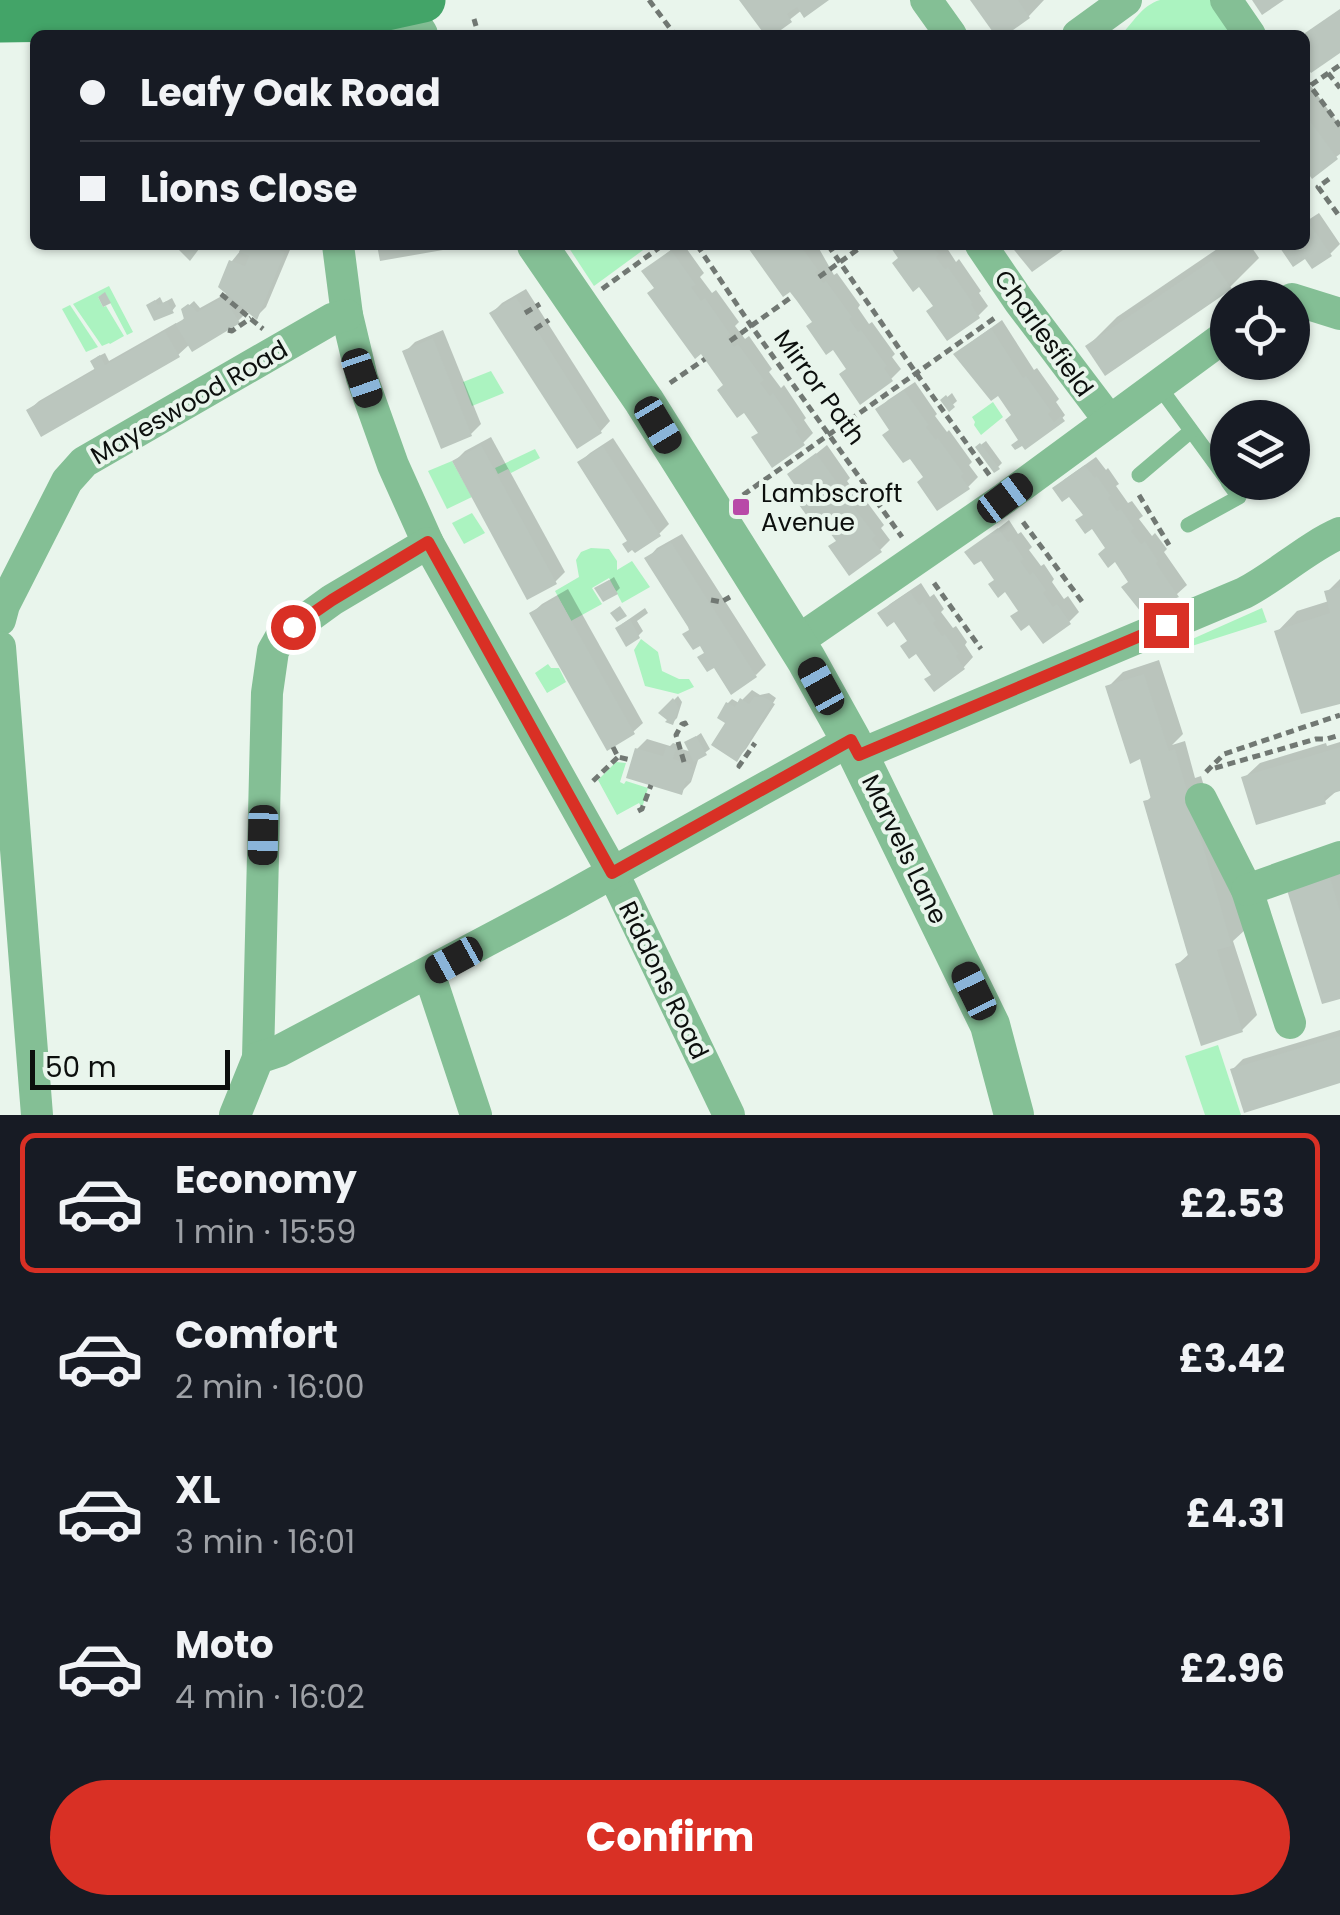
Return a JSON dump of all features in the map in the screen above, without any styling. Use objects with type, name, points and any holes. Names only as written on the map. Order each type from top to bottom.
[{"type":"main road","points":[[0,20],[77,10],[212,9],[336,19],[409,10]]},
{"type":"street","points":[[926,0],[947,30]]},
{"type":"street","points":[[1096,30],[1126,0]]},
{"type":"street","points":[[1226,0],[1247,30]]},
{"type":"street","name":"Riddons Road","points":[[339,250],[362,378],[393,465],[428,542],[612,873],[729,1115]]},
{"type":"street","name":"Marvels Lane","points":[[541,250],[644,402],[796,642],[855,748],[990,1024],[1014,1115]]},
{"type":"street","name":"Charlesfield","points":[[983,250],[1108,420]]},
{"type":"street","points":[[1310,305],[1340,314]]},
{"type":"street","name":"Mayeswood Road","points":[[0,620],[4,605],[75,470],[84,462],[332,319],[348,315]]},
{"type":"street","points":[[796,642],[1005,498],[1210,347]]},
{"type":"street","points":[[258,1058],[279,1051],[855,748],[1244,594],[1340,534]]},
{"type":"street","points":[[235,1115],[258,1058],[267,694],[273,651],[293,627],[428,542]]},
{"type":"street","points":[[0,647],[37,1115]]},
{"type":"street","points":[[1206,784],[1247,890],[1290,1022]]},
{"type":"street","points":[[1247,890],[1340,857]]},
{"type":"street","points":[[429,973],[476,1115]]},
{"type":"lane","points":[[1158,385],[1210,457]]},
{"type":"lane","points":[[1140,476],[1191,431]]},
{"type":"lane","points":[[1188,526],[1234,500]]},
{"type":"path","points":[[649,0],[670,30]]},
{"type":"path","points":[[1339,124],[1311,86],[1340,65]]},
{"type":"path","points":[[1328,73],[1340,88]]},
{"type":"path","points":[[1329,179],[1318,187],[1340,217]]},
{"type":"path","points":[[580,305],[657,250]]},
{"type":"path","name":"Mirror Path","points":[[700,250],[981,649]]},
{"type":"path","points":[[832,250],[1083,604]]},
{"type":"path","points":[[819,277],[857,250]]},
{"type":"path","points":[[221,294],[268,335]]},
{"type":"path","points":[[730,342],[793,296]]},
{"type":"path","points":[[715,515],[1019,302]]},
{"type":"path","points":[[228,330],[251,318]]},
{"type":"path","points":[[644,402],[704,359]]},
{"type":"path","points":[[1206,784],[1224,754],[1340,715]]},
{"type":"path","points":[[684,762],[676,735],[682,724],[687,727]]},
{"type":"path","points":[[1206,784],[1316,739],[1340,735]]},
{"type":"path","points":[[739,766],[755,743]]},
{"type":"path","points":[[613,747],[618,757]]},
{"type":"path","points":[[618,757],[632,760]]},
{"type":"path","points":[[591,783],[618,757]]},
{"type":"path","points":[[638,810],[642,809],[651,785]]},
{"type":"green space","points":[[1215,0],[1230,30],[1125,30],[1154,2]]},
{"type":"green space","points":[[570,250],[643,250],[594,286]]},
{"type":"green space","points":[[109,286],[133,332],[127,335],[105,293],[98,297],[124,336],[102,346],[73,304]]},
{"type":"green space","points":[[70,305],[98,347],[86,352],[62,309]]},
{"type":"green space","points":[[491,371],[504,393],[472,406],[463,382]]},
{"type":"green space","points":[[993,402],[1003,417],[981,435],[972,417]]},
{"type":"green space","points":[[535,449],[540,458],[511,473],[508,469],[498,474],[495,468]]},
{"type":"green space","points":[[452,461],[472,497],[447,509],[428,471]]},
{"type":"green space","points":[[472,513],[485,533],[464,544],[452,523]]},
{"type":"green space","points":[[609,549],[617,561],[617,570],[632,561],[650,587],[622,603],[609,578],[592,588],[602,604],[571,621],[555,591],[579,577],[576,560],[581,552]]},
{"type":"green space","points":[[1262,608],[1267,622],[1173,652],[1172,648]]},
{"type":"green space","points":[[641,639],[658,652],[662,671],[689,679],[694,687],[678,694],[645,686],[634,650]]},
{"type":"green space","points":[[548,664],[559,668],[566,682],[547,693],[535,673]]},
{"type":"green space","points":[[616,762],[626,763],[620,782],[648,788],[642,808],[639,803],[617,815],[598,780]]},
{"type":"green space","points":[[1218,1045],[1241,1115],[1205,1115],[1185,1056]]},
{"type":"building","points":[[739,0],[829,0],[804,18],[797,7],[787,14],[792,22],[781,30],[761,30]]},
{"type":"building","points":[[970,0],[1018,0],[1030,18],[1013,30],[991,30]]},
{"type":"building","points":[[1252,0],[1284,0],[1262,15]]},
{"type":"building","points":[[1340,9],[1340,53],[1311,73],[1310,72],[1309,30]]},
{"type":"building","points":[[1310,121],[1338,159],[1312,179],[1310,176]]},
{"type":"building","points":[[1310,224],[1332,256],[1312,269],[1305,259],[1293,267],[1281,250],[1310,250]]},
{"type":"building","points":[[179,250],[198,250],[190,261]]},
{"type":"building","points":[[378,250],[443,250],[380,261]]},
{"type":"building","points":[[671,250],[696,285],[691,287],[701,301],[705,298],[730,334],[727,337],[734,347],[738,344],[764,380],[760,383],[770,396],[773,393],[798,429],[795,431],[805,445],[772,468],[751,437],[758,433],[744,413],[737,418],[717,390],[723,385],[701,354],[695,359],[647,293],[654,288],[641,271]]},
{"type":"building","points":[[750,250],[804,250],[818,270],[815,272],[852,317],[849,319],[858,332],[861,330],[887,366],[884,368],[893,381],[860,405],[839,374],[846,369],[833,350],[826,355],[806,326],[812,322],[790,292],[783,297]]},
{"type":"building","points":[[892,250],[936,250],[939,254],[936,257],[945,269],[948,267],[980,318],[947,341],[926,311],[933,306],[919,287],[913,292],[892,263],[898,258]]},
{"type":"building","points":[[1014,250],[1063,250],[1032,272]]},
{"type":"building","points":[[239,252],[285,252],[257,320],[218,287],[229,260],[245,266],[249,256]]},
{"type":"building","points":[[1212,260],[1226,280],[1210,280],[1210,304],[1105,376],[1085,346]]},
{"type":"building","points":[[105,292],[111,303],[103,307],[98,297]]},
{"type":"building","points":[[224,297],[240,323],[192,352],[175,324],[184,319],[181,309],[188,304],[197,312]]},
{"type":"building","points":[[516,297],[602,433],[577,449],[489,313]]},
{"type":"building","points":[[155,300],[158,305],[167,301],[174,313],[154,321],[146,305]]},
{"type":"building","points":[[991,328],[1023,378],[1026,376],[1051,411],[1048,414],[1054,422],[1061,416],[1065,421],[1025,450],[1022,446],[1015,450],[1011,445],[1018,440],[1005,420],[1011,415],[998,396],[991,401],[953,354]]},
{"type":"building","points":[[165,331],[180,357],[41,437],[26,410],[95,370],[90,361],[100,355],[105,365]]},
{"type":"building","points":[[433,338],[472,436],[441,449],[402,351]]},
{"type":"building","points":[[904,390],[929,425],[926,427],[964,474],[961,476],[970,489],[937,511],[917,482],[923,477],[910,459],[903,463],[882,435],[889,430],[875,409]]},
{"type":"building","points":[[946,395],[955,407],[949,412],[940,400]]},
{"type":"building","points":[[980,443],[1000,469],[994,473],[975,447]]},
{"type":"building","points":[[481,445],[557,584],[527,600],[452,461]]},
{"type":"building","points":[[603,446],[661,536],[635,553],[628,553],[622,544],[627,541],[577,462]]},
{"type":"building","points":[[816,453],[842,489],[839,493],[876,536],[872,539],[882,552],[849,576],[828,546],[836,541],[822,522],[815,527],[794,498],[800,493],[787,474]]},
{"type":"building","points":[[1085,465],[1111,496],[1108,498],[1117,511],[1121,509],[1141,544],[1145,541],[1179,597],[1141,612],[1121,587],[1128,582],[1115,562],[1108,568],[1098,554],[1105,548],[1092,529],[1085,534],[1075,520],[1083,515],[1069,497],[1062,502],[1052,488]]},
{"type":"building","points":[[998,528],[1024,559],[1020,561],[1030,575],[1033,572],[1046,590],[1043,593],[1053,607],[1057,604],[1071,624],[1043,644],[1029,625],[1021,631],[1010,616],[1018,611],[1005,592],[998,598],[988,584],[994,580],[981,561],[974,565],[964,552]]},
{"type":"building","points":[[671,542],[757,677],[731,695],[714,668],[707,672],[697,657],[704,653],[700,646],[693,650],[682,634],[688,627],[644,558]]},
{"type":"building","points":[[609,580],[618,594],[603,602],[594,588]]},
{"type":"building","points":[[1340,587],[1340,704],[1301,714],[1274,631],[1330,613],[1324,591]]},
{"type":"building","points":[[910,591],[919,605],[923,602],[965,669],[934,692],[924,679],[931,675],[916,654],[909,659],[900,646],[907,641],[894,622],[887,627],[877,613]]},
{"type":"building","points":[[558,597],[635,734],[607,751],[529,613]]},
{"type":"building","points":[[620,606],[627,616],[617,622],[610,613]]},
{"type":"building","points":[[630,619],[640,638],[626,647],[615,628]]},
{"type":"building","points":[[1144,674],[1169,751],[1175,749],[1232,946],[1217,950],[1243,1032],[1201,1046],[1175,964],[1189,959],[1143,801],[1151,799],[1140,759],[1130,764],[1105,686]]},
{"type":"building","points":[[754,697],[773,702],[737,762],[711,745],[725,723],[717,718],[726,702],[735,707],[740,698],[749,704]]},
{"type":"building","points":[[673,698],[679,708],[673,725],[658,713]]},
{"type":"building","points":[[696,736],[707,755],[694,762],[684,742]]},
{"type":"building","points":[[666,746],[676,749],[673,759],[691,764],[690,769],[694,770],[682,795],[626,778],[635,748],[663,756]]},
{"type":"building","points":[[1340,747],[1340,791],[1324,796],[1326,804],[1256,825],[1241,777]]},
{"type":"building","points":[[1330,877],[1340,911],[1340,999],[1322,1004],[1287,890]]},
{"type":"building","points":[[1340,1036],[1340,1083],[1244,1113],[1230,1069]]},
{"type":"place","name":"Lambscroft Avenue","points":[[741,507]]},
{"type":"route","points":[[293,627],[428,542],[612,873],[851,740],[859,755],[1166,625]]}]
